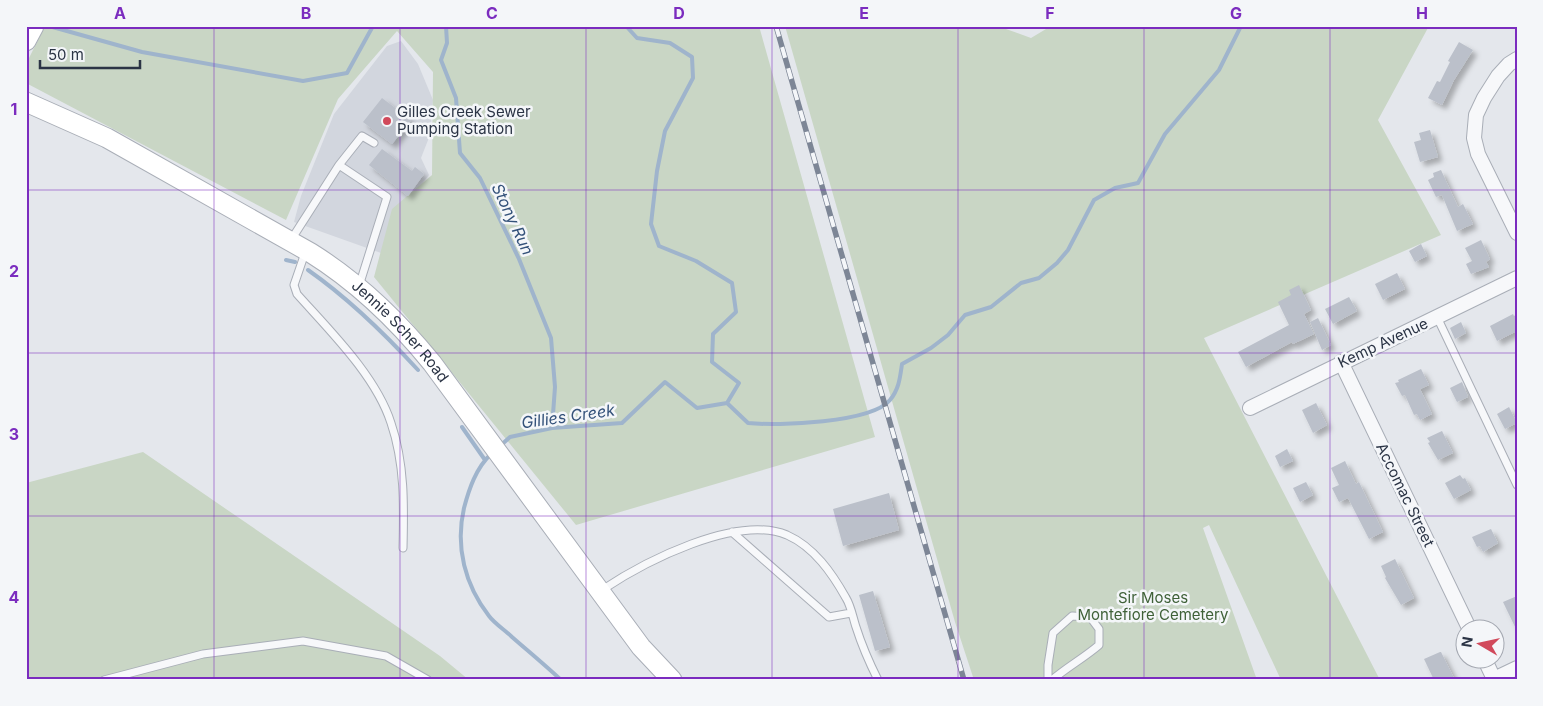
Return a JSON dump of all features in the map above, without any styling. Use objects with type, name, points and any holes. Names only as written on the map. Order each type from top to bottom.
[{"type":"street","points":[[26,41],[34,26]]},
{"type":"street","points":[[1517,58],[1498,76],[1484,98],[1476,115],[1474,138],[1478,154],[1517,233]]},
{"type":"street","name":"Jennie Scher Road","points":[[26,102],[107,138],[336,268],[359,286],[407,333],[473,419],[641,648],[672,680]]},
{"type":"street","name":"Kemp Avenue","points":[[1250,408],[1517,278]]},
{"type":"street","name":"Accomac Street","points":[[1342,362],[1464,618]]},
{"type":"street","points":[[1494,679],[1517,668]]},
{"type":"lane","points":[[374,143],[362,136],[339,165],[298,246],[294,285],[297,294],[348,352],[368,380],[391,422],[400,455],[405,495],[404,548]]},
{"type":"lane","points":[[339,165],[387,197],[359,286]]},
{"type":"lane","points":[[1437,317],[1517,485]]},
{"type":"lane","points":[[600,592],[618,579],[656,558],[732,532],[765,530],[787,535],[812,551],[831,574],[847,600],[865,656],[878,680]]},
{"type":"lane","points":[[732,532],[830,617],[851,613]]},
{"type":"lane","points":[[1048,680],[1048,665],[1053,633],[1072,616],[1090,617],[1099,629],[1099,645],[1052,680]]},
{"type":"lane","points":[[104,680],[203,654],[303,641],[386,656],[428,680]]},
{"type":"shaded area","points":[[401,41],[418,64],[433,100],[430,135],[421,158],[429,175],[393,220],[381,253],[294,222],[301,196],[334,114],[387,46]]},
{"type":"green space","points":[[45,26],[759,26],[875,437],[576,525],[374,277],[392,209],[432,175],[433,72],[397,31],[338,99],[286,220],[26,83],[26,64]]},
{"type":"green space","name":"Sir Moses Montefiore Cemetery","points":[[785,26],[1005,26],[1006,29],[1031,38],[1051,26],[1429,26],[1378,120],[1441,235],[1204,338],[1380,680],[1281,680],[1209,525],[1203,528],[1257,680],[974,680],[955,622]]},
{"type":"green space","points":[[143,452],[440,656],[469,680],[26,680],[26,483]]},
{"type":"building","points":[[1459,42],[1473,50],[1454,80],[1442,105],[1428,98],[1437,81],[1440,82],[1450,62],[1448,61]]},
{"type":"building","name":"Gilles Creek Sewer Pumping Station","points":[[382,98],[411,120],[392,144],[363,122]]},
{"type":"building","points":[[1430,130],[1438,157],[1420,162],[1414,142],[1421,140],[1419,133]]},
{"type":"building","points":[[382,149],[412,171],[415,167],[424,174],[408,196],[369,165]]},
{"type":"building","points":[[1441,170],[1458,207],[1463,204],[1473,224],[1457,231],[1442,195],[1436,197],[1428,180],[1434,177],[1433,173]]},
{"type":"building","points":[[1481,240],[1490,259],[1486,262],[1489,267],[1471,274],[1466,264],[1472,261],[1465,248]]},
{"type":"building","points":[[1421,244],[1427,256],[1415,262],[1409,251]]},
{"type":"building","points":[[1397,273],[1405,289],[1383,300],[1375,284]]},
{"type":"building","points":[[1299,285],[1311,310],[1304,314],[1314,334],[1293,344],[1292,342],[1246,367],[1238,352],[1289,325],[1278,302],[1291,295],[1289,290]]},
{"type":"building","points":[[1349,297],[1357,311],[1333,324],[1325,309]]},
{"type":"building","points":[[1513,314],[1514,316],[1517,314],[1517,331],[1497,341],[1490,326]]},
{"type":"building","points":[[1318,318],[1331,345],[1322,350],[1310,322]]},
{"type":"building","points":[[1461,322],[1466,333],[1455,339],[1450,328]]},
{"type":"building","points":[[1421,369],[1429,385],[1420,389],[1432,414],[1420,420],[1417,414],[1414,415],[1405,395],[1402,396],[1395,383]]},
{"type":"building","points":[[1462,382],[1468,397],[1457,402],[1450,388]]},
{"type":"building","points":[[1316,403],[1327,425],[1313,433],[1302,410]]},
{"type":"building","points":[[1509,407],[1517,423],[1505,429],[1497,414]]},
{"type":"building","points":[[1442,431],[1453,453],[1438,460],[1427,438]]},
{"type":"building","points":[[1287,449],[1293,461],[1280,467],[1275,456]]},
{"type":"building","points":[[1345,461],[1356,484],[1359,482],[1383,532],[1369,539],[1348,498],[1339,502],[1332,488],[1339,485],[1331,468]]},
{"type":"building","points":[[1460,475],[1463,479],[1465,478],[1471,490],[1454,499],[1445,483]]},
{"type":"building","points":[[1306,482],[1313,495],[1300,502],[1293,488]]},
{"type":"building","points":[[889,493],[899,530],[843,546],[833,509]]},
{"type":"building","points":[[1491,529],[1498,543],[1483,552],[1480,546],[1477,547],[1472,537]]},
{"type":"building","points":[[1395,559],[1414,598],[1401,605],[1385,578],[1381,566]]},
{"type":"building","points":[[873,591],[890,647],[875,651],[859,595]]},
{"type":"building","points":[[1517,596],[1517,631],[1503,602]]},
{"type":"building","points":[[1440,652],[1455,680],[1434,680],[1424,659]]},
{"type":"waterway","name":"Stony Run","points":[[49,26],[142,52],[303,81],[347,73],[373,26]]},
{"type":"waterway","name":"Stony Run","points":[[446,26],[447,43],[441,60],[456,98],[460,153],[480,178],[519,259],[551,338],[555,387],[552,428]]},
{"type":"waterway","name":"Gillies Creek","points":[[500,446],[510,437],[552,428],[622,423],[665,382],[697,408],[727,403],[739,383],[712,362],[713,334],[736,312],[732,283],[696,261],[659,246],[651,224],[657,171],[665,131],[693,78],[692,57],[670,43],[637,38],[626,26]]},
{"type":"waterway","points":[[727,403],[748,423],[762,424],[823,421],[864,414],[880,408],[890,400],[895,392],[900,379],[902,364],[931,348],[948,335],[965,315],[991,307],[1021,283],[1039,278],[1057,263],[1068,250],[1094,200],[1115,188],[1138,183],[1165,134],[1219,70],[1241,26]]},
{"type":"waterway","points":[[286,260],[295,262]]},
{"type":"waterway","points":[[308,270],[366,317],[418,370]]},
{"type":"waterway","points":[[462,427],[485,460]]},
{"type":"waterway","name":"Gillies Creek","points":[[491,454],[477,472],[464,508],[461,537],[464,565],[468,578],[474,592],[491,619],[561,680]]},
{"type":"railway","points":[[776,26],[964,680]]},
{"type":"place","name":"Gilles Creek Sewer Pumping Station","points":[[387,121]]}]
